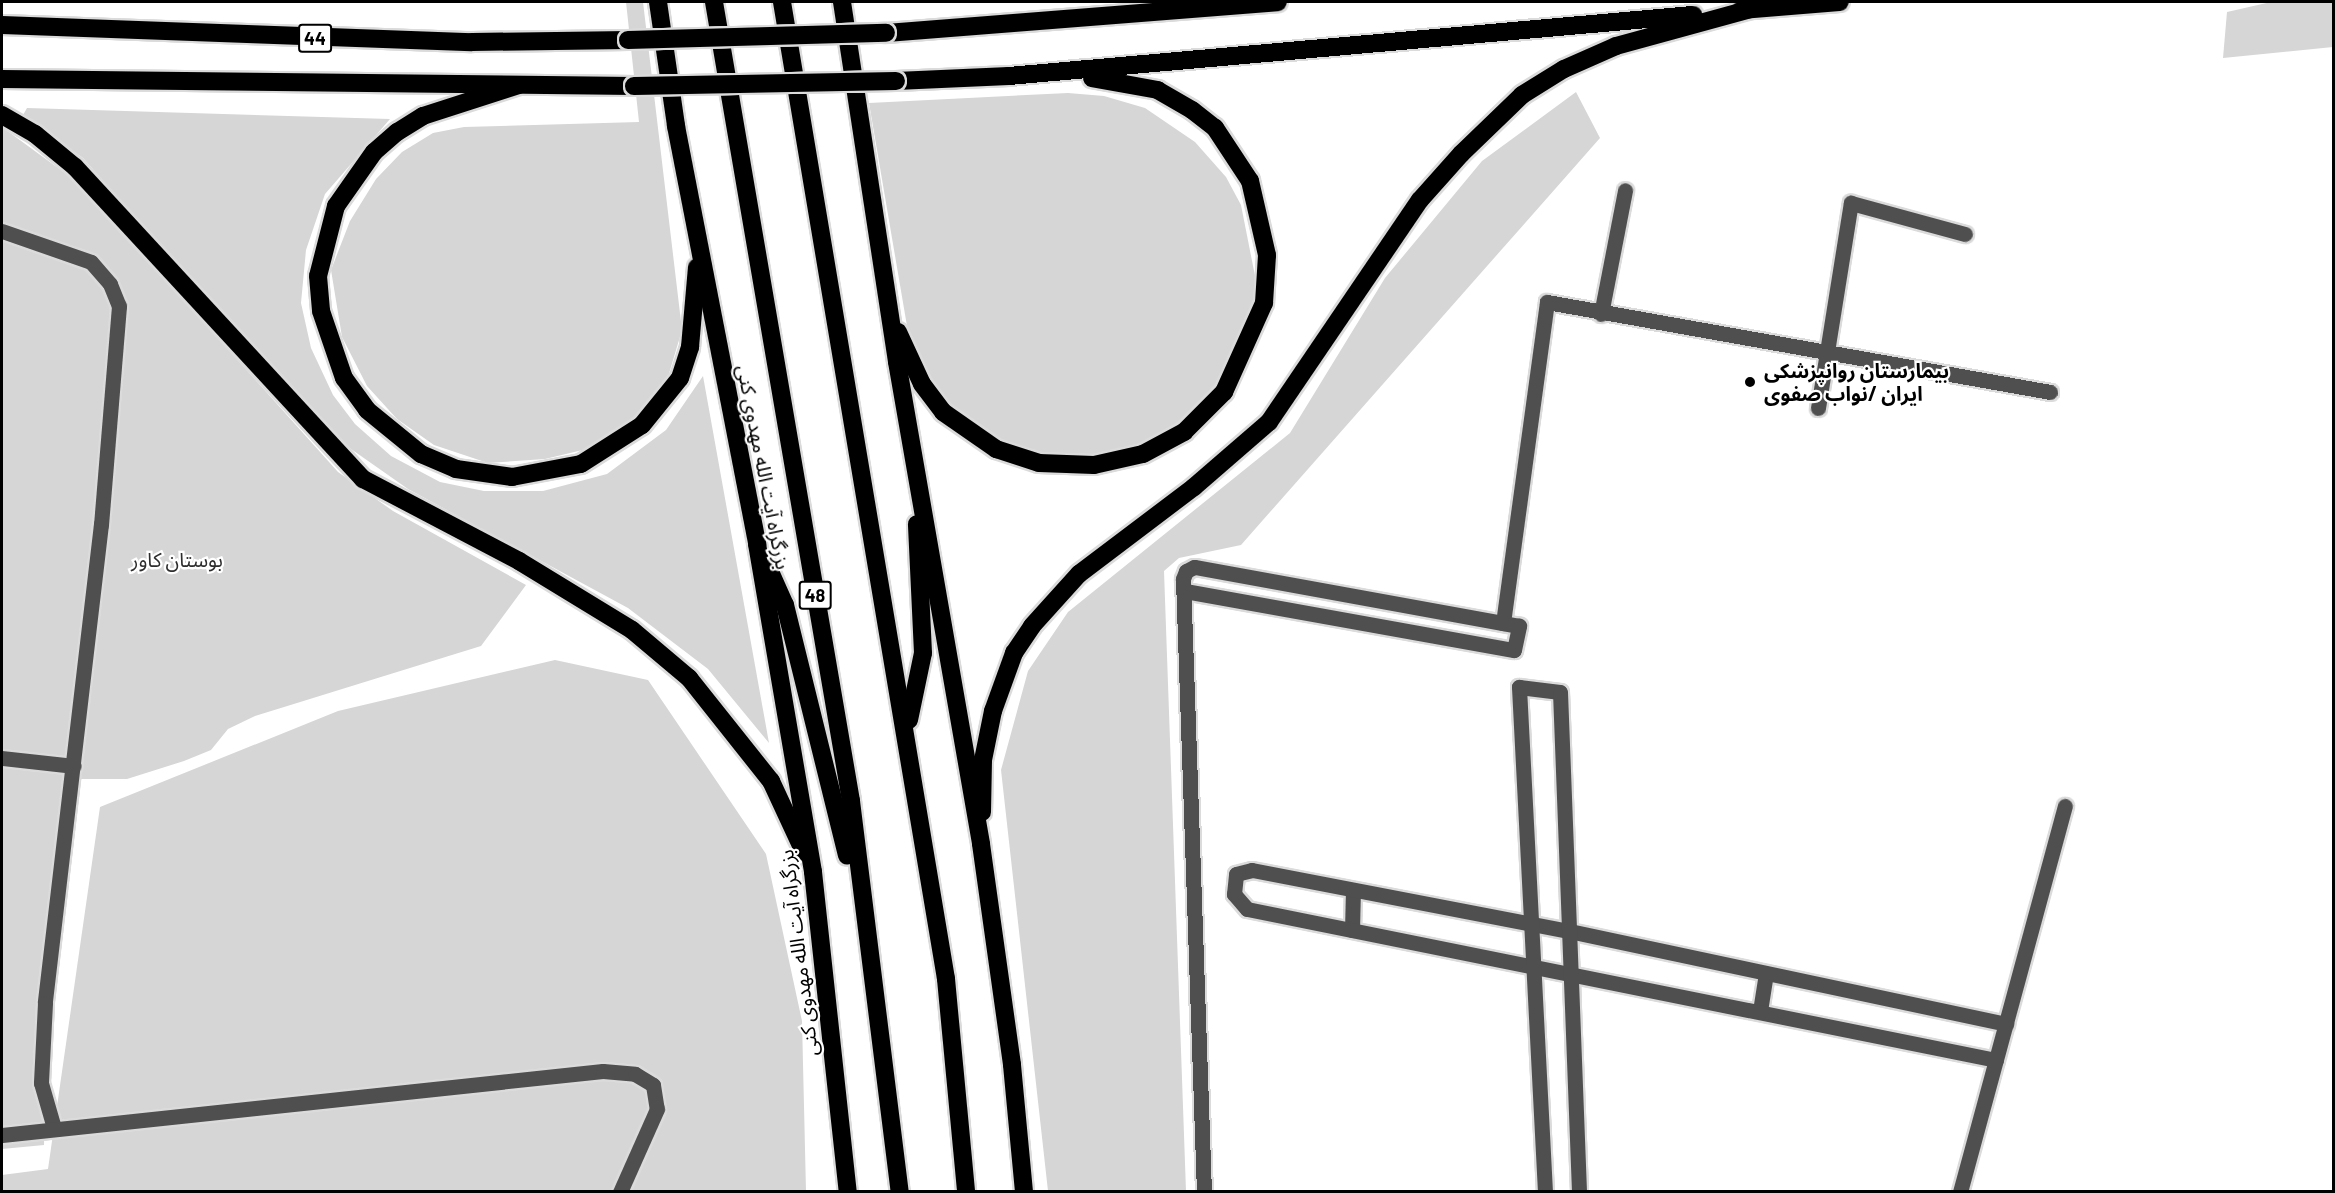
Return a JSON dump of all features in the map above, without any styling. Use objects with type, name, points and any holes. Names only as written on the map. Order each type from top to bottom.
[{"type":"highway","name":"بزرگراه آیت الله مهدوی کنی","points":[[658,2],[699,244],[757,544],[813,872],[849,1191]]},
{"type":"highway","name":"بزرگراه آیت الله مهدوی کنی","points":[[714,2],[851,801],[859,893],[880,1010],[900,1191]]},
{"type":"highway","points":[[782,2],[907,730],[946,979],[966,1191]]},
{"type":"highway","points":[[842,2],[890,316],[981,844],[1012,1065],[1024,1191]]},
{"type":"highway","name":"44","points":[[2,25],[472,42],[628,40],[886,33],[1278,2]]},
{"type":"highway","points":[[2,79],[519,86],[896,81],[1009,76],[1840,2]]},
{"type":"highway","points":[[981,844],[983,760],[993,711],[1014,653],[1032,626],[1078,574],[1194,487],[1269,422],[1420,200],[1461,154],[1522,95],[1564,69],[1616,46],[1751,9]]},
{"type":"highway","points":[[890,316],[922,384],[943,412],[996,449],[1056,466],[1119,461],[1184,432],[1224,392],[1241,362],[1264,303],[1267,255],[1250,180],[1215,128],[1158,90],[1128,82],[1009,76]]},
{"type":"highway","points":[[519,86],[423,116],[397,132],[353,177],[327,231],[318,276],[329,347],[344,378],[366,410],[393,435],[456,468],[512,477],[581,464],[613,447],[663,404],[680,378],[690,346],[699,244]]},
{"type":"highway","points":[[2,115],[35,134],[75,167],[363,478],[519,561],[622,624],[689,678],[771,781],[813,872]]},
{"type":"highway","points":[[907,730],[923,653],[917,472]]},
{"type":"highway","points":[[757,544],[785,605],[859,893]]},
{"type":"lane","points":[[1601,314],[1625,190]]},
{"type":"lane","points":[[1818,408],[1824,353],[1851,203],[1965,234]]},
{"type":"lane","points":[[2,231],[91,261],[110,284],[119,306],[74,766],[45,1003],[41,1083],[54,1128]]},
{"type":"lane","points":[[1503,623],[1547,302],[1601,314],[2050,392]]},
{"type":"lane","points":[[1185,591],[1514,650],[1519,626],[1194,567],[1186,571],[1185,591],[1204,1191]]},
{"type":"lane","points":[[1277,606],[1279,582]]},
{"type":"lane","points":[[1545,1191],[1519,687],[1560,692],[1579,1191]]},
{"type":"lane","points":[[2,758],[74,766]]},
{"type":"lane","points":[[1960,1191],[2065,806]]},
{"type":"lane","points":[[1996,1060],[1570,972],[1247,909],[1234,894],[1236,874],[1252,870],[1569,931],[2006,1024]]},
{"type":"lane","points":[[1352,930],[1353,890]]},
{"type":"lane","points":[[1760,1011],[1766,973]]},
{"type":"lane","points":[[2,1135],[603,1071],[635,1074],[652,1085],[657,1109],[620,1191]]},
{"type":"green space","points":[[626,2],[643,2],[682,330],[668,377],[636,416],[591,448],[545,459],[488,463],[434,445],[397,419],[367,386],[342,337],[331,270],[350,221],[376,179],[402,152],[433,133],[464,127],[639,122]]},
{"type":"green space","points":[[2271,2],[2333,2],[2333,47],[2223,58],[2227,12]]},
{"type":"green space","points":[[1576,92],[1600,138],[1241,545],[1179,558],[1164,571],[1186,1191],[1048,1191],[1001,770],[1028,671],[1068,612],[1290,433],[1385,278],[1482,161]]},
{"type":"green space","points":[[1068,93],[1104,96],[1145,108],[1195,142],[1226,177],[1241,205],[1255,276],[1253,308],[1228,374],[1191,418],[1131,452],[1062,461],[1011,449],[960,419],[922,371],[907,326],[869,103]]},
{"type":"green space","points":[[27,108],[390,119],[325,194],[306,250],[301,303],[311,348],[333,395],[355,424],[391,456],[440,482],[484,491],[543,491],[607,474],[666,430],[703,376],[769,743],[708,669],[628,608],[408,489],[351,449],[235,331],[83,158],[23,115]]},
{"type":"green space","name":"بوستان کاور","points":[[2,127],[80,184],[338,472],[393,511],[526,585],[481,646],[255,716],[228,729],[211,750],[184,761],[127,779],[80,779],[46,1064],[44,1145],[2,1149]]},
{"type":"green space","points":[[555,660],[648,680],[766,854],[802,1021],[806,1191],[2,1192],[2,1175],[48,1169],[100,807],[338,711]]},
{"type":"place","name":"بیمارستان روانپزشکی ایران /نواب صفوی","points":[[1750,382]]}]
